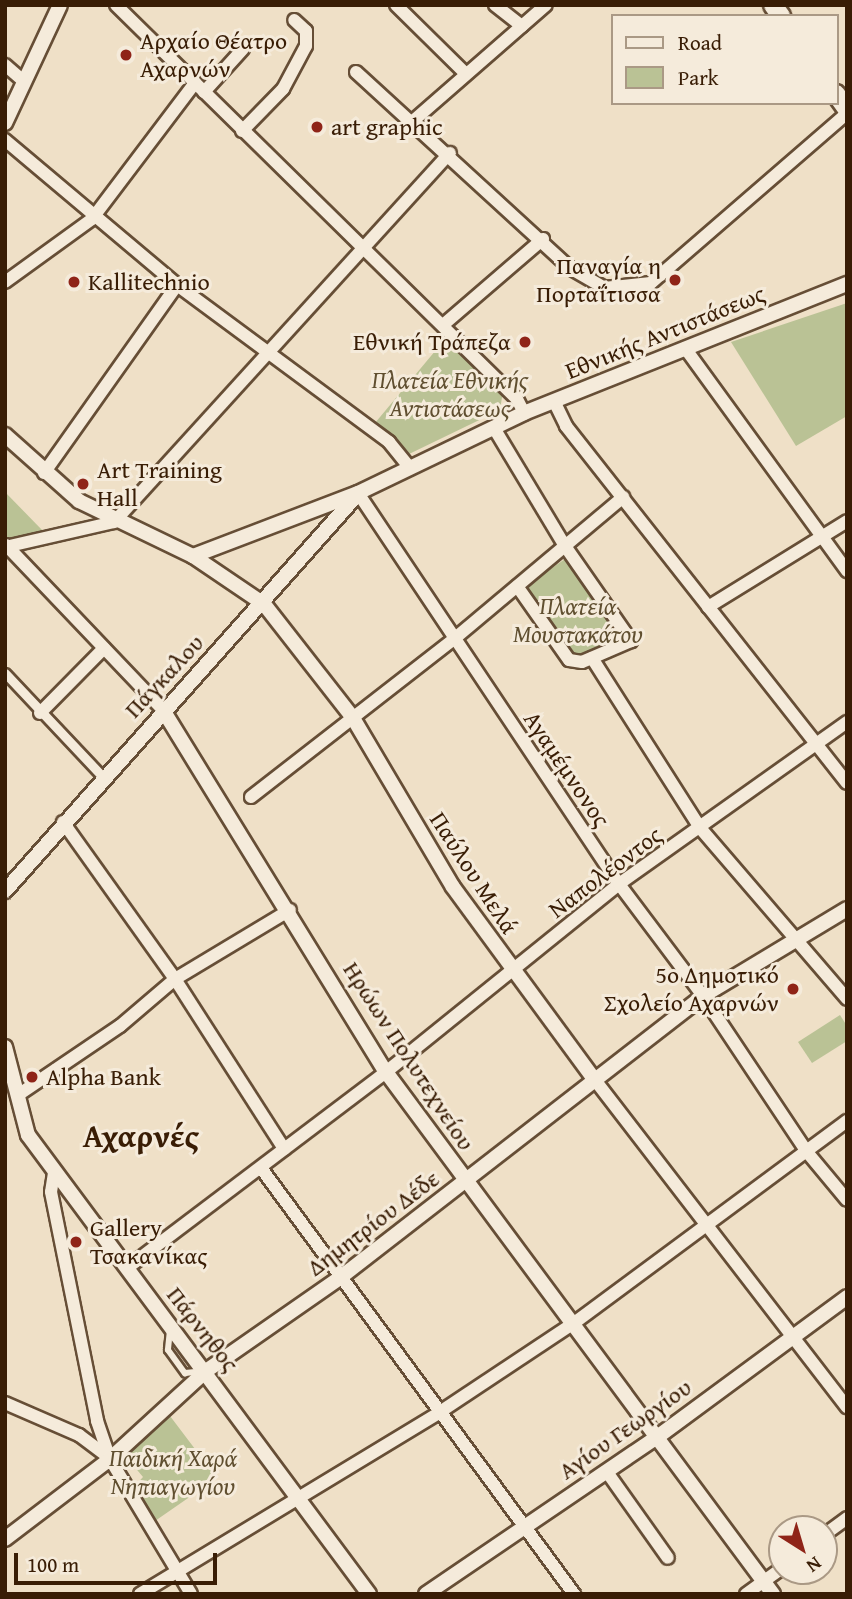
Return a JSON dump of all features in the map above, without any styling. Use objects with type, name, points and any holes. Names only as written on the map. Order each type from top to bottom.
[{"type":"street","points":[[5,122],[22,80],[61,5]]},
{"type":"street","points":[[116,5],[517,398],[524,414]]},
{"type":"street","points":[[396,5],[466,74]]},
{"type":"street","points":[[495,5],[522,26]]},
{"type":"street","points":[[413,121],[545,5]]},
{"type":"street","points":[[242,131],[283,89],[306,46],[306,30],[294,20]]},
{"type":"street","points":[[5,282],[92,219],[200,88],[243,49]]},
{"type":"street","points":[[5,65],[22,80]]},
{"type":"street","points":[[356,72],[450,153],[587,281],[604,288],[651,284],[838,105]]},
{"type":"street","points":[[5,140],[92,219],[389,442],[410,468]]},
{"type":"street","points":[[6,546],[114,522],[450,153]]},
{"type":"street","points":[[443,325],[543,239]]},
{"type":"street","name":"Εθνικής Αντιστάσεως","points":[[193,556],[358,494],[554,401],[847,284]]},
{"type":"street","points":[[44,473],[177,285]]},
{"type":"street","points":[[685,348],[847,571]]},
{"type":"street","points":[[554,401],[566,426],[847,783]]},
{"type":"street","points":[[494,428],[565,547],[631,641],[592,658],[569,660],[517,586]]},
{"type":"street","name":"Παύλου Μελά","points":[[5,435],[44,473],[114,522],[193,556],[264,604],[353,718],[422,839],[511,971],[705,1227],[794,1335],[847,1407]]},
{"type":"street","name":"Πάγκαλου","points":[[5,891],[163,710],[264,604],[358,494]]},
{"type":"street","name":"Αγαμέμνονος","points":[[358,494],[619,884],[703,996],[807,1152],[847,1200]]},
{"type":"street","points":[[251,797],[454,639],[623,497]]},
{"type":"street","points":[[708,607],[822,539],[847,521]]},
{"type":"street","name":"Ηρώων Πολυτεχνείου","points":[[6,546],[163,710],[290,910],[386,1072],[464,1182],[660,1436],[773,1594]]},
{"type":"street","points":[[40,713],[104,648]]},
{"type":"street","points":[[592,658],[701,829],[799,938],[847,999]]},
{"type":"street","points":[[5,673],[103,777]]},
{"type":"street","name":"Ναπολέοντος","points":[[127,1268],[386,1072],[619,884],[701,829],[814,742],[847,722]]},
{"type":"street","points":[[63,822],[175,979],[284,1149]]},
{"type":"street","name":"Δημητρίου Δέδε","points":[[5,1539],[110,1459],[206,1371],[341,1277],[703,996],[847,909]]},
{"type":"street","points":[[18,1096],[93,1046],[175,979],[290,910]]},
{"type":"street","name":"Πάρνηθος","points":[[5,1047],[8,1069],[28,1135],[54,1173],[206,1371],[296,1500],[369,1594]]},
{"type":"street","points":[[140,1594],[440,1412],[574,1323],[847,1121]]},
{"type":"street","points":[[261,1168],[574,1594]]},
{"type":"street","points":[[54,1173],[51,1192],[97,1422],[110,1459],[191,1594]]},
{"type":"street","name":"Αγίου Γεωργίου","points":[[426,1594],[524,1525],[660,1436],[847,1297]]},
{"type":"street","points":[[5,1403],[79,1435],[110,1459]]},
{"type":"street","points":[[607,1472],[668,1558]]},
{"type":"street","points":[[746,1594],[768,1578]]},
{"type":"green space","points":[[847,303],[847,416],[796,446],[731,342]]},
{"type":"green space","name":"Πλατεία Εθνικής Αντιστάσεως","points":[[446,338],[503,391],[500,410],[407,455],[396,437],[375,423]]},
{"type":"green space","points":[[5,492],[44,532],[5,553]]},
{"type":"green space","name":"Πλατεία Μουστακάτου","points":[[568,557],[623,639],[582,656],[568,655],[524,587]]},
{"type":"green space","points":[[840,1015],[847,1026],[847,1041],[812,1063],[798,1042]]},
{"type":"green space","name":"Παιδική Χαρά Νηπιαγωγίου","points":[[170,1416],[217,1478],[155,1521],[133,1488],[143,1477],[123,1453]]},
{"type":"place","name":"Αρχαίο Θέατρο Αχαρνών","points":[[126,55]]},
{"type":"place","name":"art graphic","points":[[317,127]]},
{"type":"place","name":"Παναγία η Πορταΐτισσα","points":[[675,280]]},
{"type":"place","name":"Kallitechnio","points":[[74,282]]},
{"type":"place","name":"Εθνική Τράπεζα","points":[[525,342]]},
{"type":"place","name":"Art Training Hall","points":[[83,484]]},
{"type":"place","name":"5ο Δημοτικό Σχολείο Αχαρνών","points":[[793,989]]},
{"type":"place","name":"Alpha Bank","points":[[32,1077]]},
{"type":"place","name":"Gallery Τσακανίκας","points":[[76,1242]]},
{"type":"district","name":"Αχαρνές","points":[[141,1136]]}]
